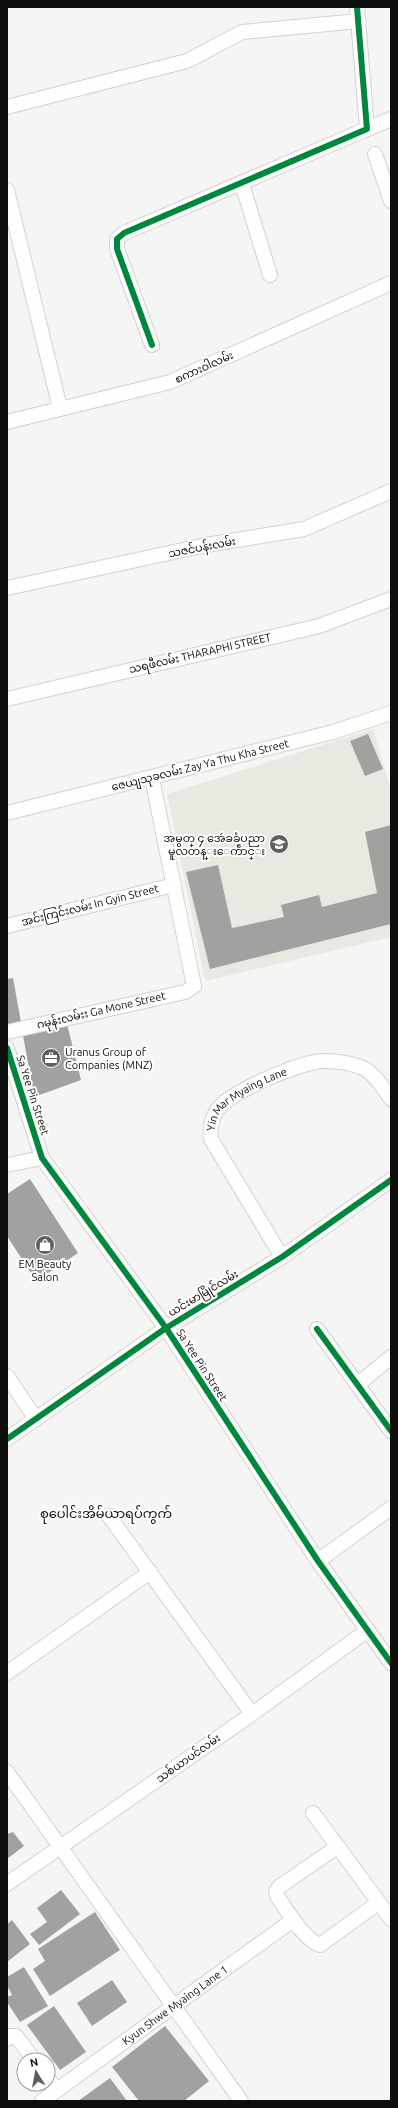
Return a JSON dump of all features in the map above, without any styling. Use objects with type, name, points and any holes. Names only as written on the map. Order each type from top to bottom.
[{"type":"street","points":[[7,107],[187,61],[242,32],[358,14],[366,129]]},
{"type":"street","points":[[152,345],[117,249],[117,239],[124,234],[391,119]]},
{"type":"street","points":[[375,154],[391,201]]},
{"type":"street","points":[[242,184],[270,275]]},
{"type":"street","points":[[7,190],[60,408]]},
{"type":"street","name":"စကားဝါလမ်း","points":[[7,422],[170,382],[391,283]]},
{"type":"street","name":"သဇင်ပန်းလမ်း","points":[[7,588],[206,545],[304,528],[391,491]]},
{"type":"street","name":"သရဖီလမ်း THARAPHI STREET","points":[[7,699],[319,626],[391,598]]},
{"type":"street","name":"ဇေယျသုခလမ်း Zay Ya Thu Kha Street","points":[[7,813],[333,732],[391,713]]},
{"type":"street","points":[[152,778],[174,885]]},
{"type":"street","name":"အင်းကြင်းလမ်း In Gyin Street","points":[[7,926],[174,885]]},
{"type":"street","name":"ဂမုန်းလမ်းး Ga Mone Street","points":[[7,1032],[185,992],[194,986],[174,885]]},
{"type":"street","name":"Sa Yee Pin Street","points":[[7,1048],[42,1158],[166,1328],[318,1561],[390,1661]]},
{"type":"street","name":"Yin Mar Myaing Lane","points":[[282,1257],[211,1139],[209,1130],[217,1110],[234,1095],[281,1072],[322,1061],[346,1063],[363,1068],[376,1078],[391,1099]]},
{"type":"street","points":[[7,1165],[42,1158]]},
{"type":"street","name":"ယင်းမာမြိုင်လမ်း","points":[[7,1439],[166,1328],[282,1257],[391,1180]]},
{"type":"street","points":[[317,1329],[391,1432]]},
{"type":"street","points":[[357,1385],[391,1357]]},
{"type":"street","points":[[7,1376],[36,1419]]},
{"type":"street","points":[[318,1561],[391,1508]]},
{"type":"street","points":[[109,1516],[252,1714]]},
{"type":"street","points":[[7,1673],[150,1572]]},
{"type":"street","name":"သစ်ယာပင်လမ်း","points":[[7,1884],[252,1714],[368,1630]]},
{"type":"street","points":[[7,1772],[241,2101]]},
{"type":"street","points":[[313,1813],[391,1919]]},
{"type":"street","points":[[337,1847],[279,1887],[276,1892],[277,1896],[293,1920],[314,1944],[320,1945],[378,1903]]},
{"type":"street","name":"Kyun Shwe Myaing Lane 1","points":[[42,2101],[293,1920]]},
{"type":"street","points":[[7,2039],[10,2036],[16,2036],[28,2052]]},
{"type":"shaded area","points":[[373,729],[391,790],[391,937],[205,981],[167,794]]},
{"type":"building","points":[[368,734],[383,769],[365,776],[350,741]]},
{"type":"building","points":[[391,825],[391,924],[210,969],[186,872],[218,865],[232,928],[284,917],[281,905],[319,895],[322,907],[377,893],[365,832]]},
{"type":"building","points":[[13,978],[21,1022],[8,1025],[7,979]]},
{"type":"building","name":"Uranus Group of Companies (MNZ)","points":[[67,1024],[81,1080],[34,1097],[23,1035]]},
{"type":"building","points":[[30,1179],[78,1253],[36,1281],[7,1236],[7,1194]]},
{"type":"building","points":[[13,1832],[24,1846],[7,1859],[7,1834]]},
{"type":"building","points":[[61,1890],[80,1914],[39,1945],[30,1934],[47,1922],[37,1908]]},
{"type":"building","points":[[95,1912],[120,1950],[50,1996],[33,1969],[45,1961],[38,1949]]},
{"type":"building","points":[[12,1920],[30,1944],[7,1962],[7,1924]]},
{"type":"building","points":[[24,1967],[48,2006],[20,2022],[7,2002],[7,1997],[12,1995],[7,1985],[7,1977]]},
{"type":"building","points":[[112,1980],[127,2002],[92,2026],[77,2003]]},
{"type":"building","points":[[54,2006],[86,2052],[60,2070],[56,2065],[56,2052],[47,2052],[27,2025]]},
{"type":"building","points":[[165,2026],[209,2081],[184,2101],[139,2101],[112,2067]]},
{"type":"building","points":[[110,2078],[127,2101],[78,2101]]},
{"type":"cycle path","points":[[152,345],[117,249],[117,239],[124,233],[367,129],[357,7]]},
{"type":"cycle path","points":[[7,1048],[42,1158],[166,1328],[318,1561],[391,1663]]},
{"type":"cycle path","points":[[7,1439],[166,1328],[282,1257],[391,1180]]},
{"type":"cycle path","points":[[317,1329],[391,1431]]},
{"type":"place","name":"အမွတ္ ၄ အေဴခခံပညာ မူလတန္းေကဵာင္း","points":[[279,844]]},
{"type":"place","name":"Uranus Group of Companies (MNZ)","points":[[51,1058]]},
{"type":"place","name":"EM Beauty Salon","points":[[45,1245]]},
{"type":"district","name":"စုပေါင်းအိမ်ယာရပ်ကွက်","points":[[106,1513]]}]
